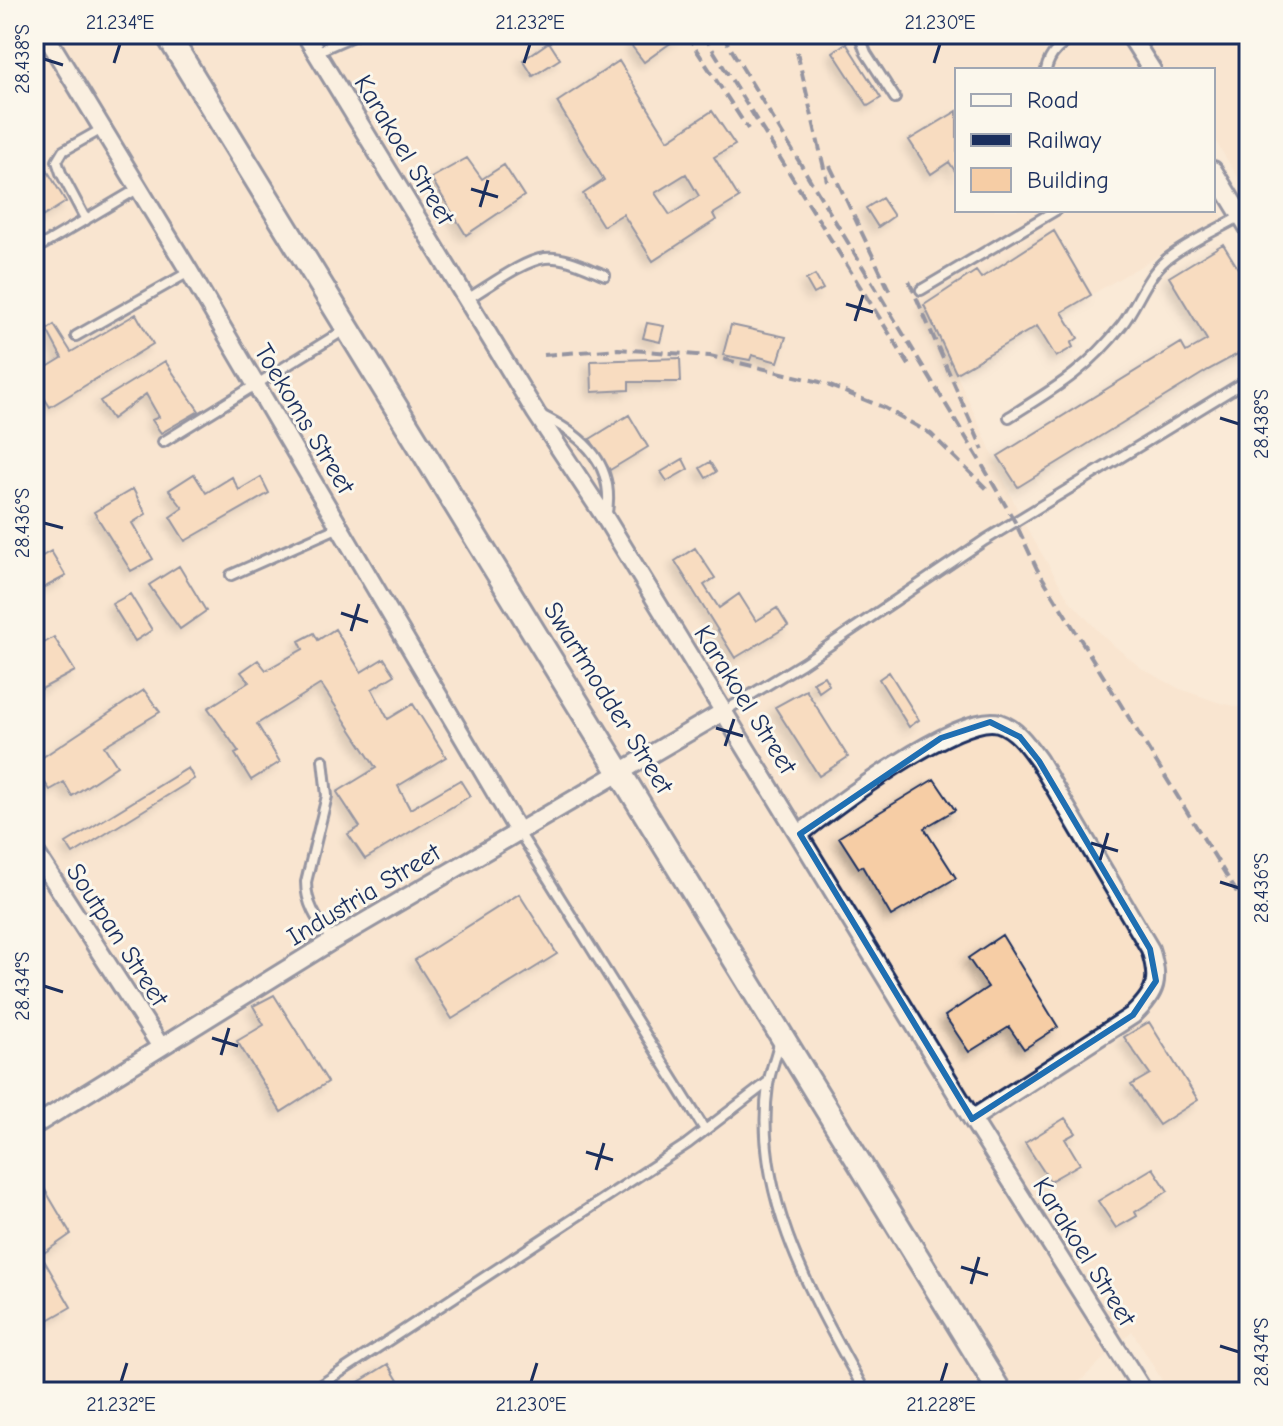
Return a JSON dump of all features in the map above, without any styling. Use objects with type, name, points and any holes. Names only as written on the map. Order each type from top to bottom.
[{"type":"main road","name":"Swartmodder Street","points":[[167,34],[1000,1392]]},
{"type":"street","name":"Toekoms Street","points":[[45,34],[189,271],[518,831]]},
{"type":"street","name":"Karakoel Street","points":[[305,34],[536,413],[606,519],[800,834],[972,1119],[1144,1392]]},
{"type":"street","points":[[1129,34],[1151,68]]},
{"type":"street","points":[[1215,173],[1245,223]]},
{"type":"street","name":"Industria Street","points":[[34,1126],[332,941],[723,712]]},
{"type":"street","points":[[800,834],[833,808],[941,738],[977,723],[999,723],[1009,728],[1039,761],[1150,949],[1156,967],[1156,981],[1151,994],[1133,1015],[972,1119]]},
{"type":"street","name":"Soutpan Street","points":[[35,852],[161,1047]]},
{"type":"lane","points":[[316,52],[357,34]]},
{"type":"lane","points":[[859,34],[866,53],[895,98]]},
{"type":"lane","points":[[1046,68],[1049,57],[1058,47],[1078,34]]},
{"type":"lane","points":[[86,220],[57,161],[63,151],[102,129]]},
{"type":"lane","points":[[34,250],[139,187]]},
{"type":"lane","points":[[921,290],[1053,212]]},
{"type":"lane","points":[[1009,417],[1074,376],[1092,360],[1124,322],[1149,280],[1167,259],[1245,223]]},
{"type":"lane","points":[[467,299],[530,262],[544,258],[567,261],[605,275]]},
{"type":"lane","points":[[76,336],[189,271]]},
{"type":"lane","points":[[163,442],[347,329]]},
{"type":"lane","points":[[723,712],[803,663],[985,540],[1249,379]]},
{"type":"lane","points":[[536,413],[573,432],[594,455],[609,486],[606,519]]},
{"type":"lane","points":[[231,575],[340,527]]},
{"type":"lane","points":[[323,760],[327,796],[306,882],[306,894],[312,911],[332,941]]},
{"type":"lane","points":[[518,831],[705,1130]]},
{"type":"lane","points":[[781,1038],[768,1082],[766,1125],[769,1156],[784,1222],[803,1276],[821,1314],[865,1392]]},
{"type":"lane","points":[[310,1392],[568,1224],[705,1130],[768,1082]]},
{"type":"highlighted area","points":[[990,722],[1020,737],[1039,761],[1150,949],[1156,981],[1133,1015],[972,1119],[800,834],[941,738]]},
{"type":"shaded area","points":[[34,34],[1249,34],[1249,195],[1215,140],[1215,68],[955,68],[955,212],[1215,212],[1215,204],[1224,218],[956,373],[1022,520],[1069,600],[1106,639],[1141,668],[1180,689],[1249,709],[1249,1392],[1169,1392],[1132,1331],[1069,1392],[34,1392]]},
{"type":"building","points":[[633,34],[683,34],[644,62],[631,45],[638,40]]},
{"type":"building","points":[[549,42],[560,59],[533,76],[523,60]]},
{"type":"building","points":[[846,43],[881,98],[868,106],[833,52]]},
{"type":"building","points":[[619,61],[668,140],[712,111],[735,145],[714,157],[739,198],[713,214],[716,220],[653,261],[623,214],[603,226],[583,194],[604,180],[557,102]],"holes":[[[686,174],[699,196],[670,215],[655,193]]]},
{"type":"building","points":[[955,112],[955,171],[949,162],[931,174],[909,140]]},
{"type":"building","points":[[34,148],[66,202],[34,222]]},
{"type":"building","points":[[467,158],[482,179],[504,165],[524,196],[466,235],[431,178]]},
{"type":"building","points":[[882,198],[894,216],[878,227],[866,208]]},
{"type":"building","points":[[1054,231],[1091,295],[1062,312],[1078,338],[1071,343],[1073,347],[1056,357],[1037,326],[956,373],[924,305],[976,271],[981,278]]},
{"type":"building","points":[[1223,244],[1249,286],[1249,348],[1018,487],[998,456],[1181,343],[1186,352],[1207,340],[1169,277]]},
{"type":"building","points":[[815,275],[823,289],[814,294],[806,280]]},
{"type":"building","points":[[136,314],[153,344],[50,407],[34,382],[34,375],[62,358],[47,330],[54,325],[71,352]]},
{"type":"building","points":[[647,323],[664,326],[660,342],[643,338]]},
{"type":"building","points":[[731,325],[786,337],[778,362],[752,355],[750,360],[723,355]]},
{"type":"building","points":[[680,358],[681,382],[629,382],[629,390],[592,392],[591,361]]},
{"type":"building","points":[[165,361],[199,411],[161,433],[152,420],[159,417],[146,394],[112,419],[100,401]]},
{"type":"building","points":[[629,415],[648,447],[610,470],[590,439]]},
{"type":"building","points":[[683,459],[688,469],[667,481],[661,472]]},
{"type":"building","points":[[710,462],[716,472],[706,478],[700,468]]},
{"type":"building","points":[[194,474],[206,493],[232,477],[239,490],[261,477],[269,493],[185,541],[170,517],[183,508],[169,490]]},
{"type":"building","points":[[133,489],[146,514],[132,523],[153,559],[131,571],[94,512]]},
{"type":"building","points":[[695,548],[715,578],[704,585],[719,608],[739,594],[756,621],[777,608],[788,626],[735,658],[675,561]]},
{"type":"building","points":[[51,551],[66,576],[34,593],[34,561]]},
{"type":"building","points":[[179,566],[206,611],[180,629],[149,585]]},
{"type":"building","points":[[130,594],[152,630],[135,641],[112,604]]},
{"type":"building","points":[[335,629],[361,672],[384,658],[395,675],[372,689],[388,719],[413,704],[446,757],[398,786],[410,809],[460,780],[470,796],[365,859],[348,834],[360,827],[337,792],[376,768],[321,684],[257,724],[280,762],[251,780],[235,754],[239,752],[208,708],[249,682],[241,672],[258,660],[266,670],[303,649],[299,641],[314,633],[318,640]]},
{"type":"building","points":[[54,637],[75,671],[34,693],[34,649]]},
{"type":"building","points":[[889,672],[919,720],[909,727],[879,679]]},
{"type":"building","points":[[824,676],[829,685],[819,692],[813,682]]},
{"type":"building","points":[[144,690],[160,712],[104,746],[117,766],[72,796],[64,782],[50,790],[34,763]]},
{"type":"building","points":[[806,690],[848,757],[819,776],[775,707]]},
{"type":"building","points":[[188,768],[194,779],[73,854],[66,843]]},
{"type":"building","points":[[934,779],[955,810],[924,828],[956,878],[891,916],[862,866],[859,868],[839,837]]},
{"type":"building","points":[[519,894],[557,954],[452,1019],[415,960]]},
{"type":"building","points":[[1002,935],[1058,1027],[1024,1049],[1009,1027],[969,1052],[945,1016],[988,987],[968,958]]},
{"type":"building","points":[[274,995],[328,1082],[281,1112],[237,1041],[264,1025],[253,1006]]},
{"type":"building","points":[[1149,1022],[1198,1100],[1159,1125],[1131,1085],[1150,1074],[1124,1037]]},
{"type":"building","points":[[1065,1118],[1076,1133],[1065,1139],[1080,1164],[1050,1181],[1025,1143]]},
{"type":"building","points":[[1153,1168],[1168,1191],[1116,1228],[1098,1201]]},
{"type":"building","points":[[34,1171],[71,1234],[41,1255],[71,1307],[34,1328]]},
{"type":"building","points":[[388,1364],[405,1392],[358,1392],[354,1385]]},
{"type":"railway","points":[[686,34],[748,129]]},
{"type":"railway","points":[[703,34],[912,370]]},
{"type":"railway","points":[[722,34],[980,461],[1015,522],[1037,569],[1249,912]]},
{"type":"railway","points":[[797,52],[827,181]]},
{"type":"railway","points":[[830,166],[890,292]]},
{"type":"railway","points":[[909,281],[983,450]]},
{"type":"railway","points":[[544,355],[618,349],[710,356],[820,382],[885,408],[931,434],[989,491]]}]
